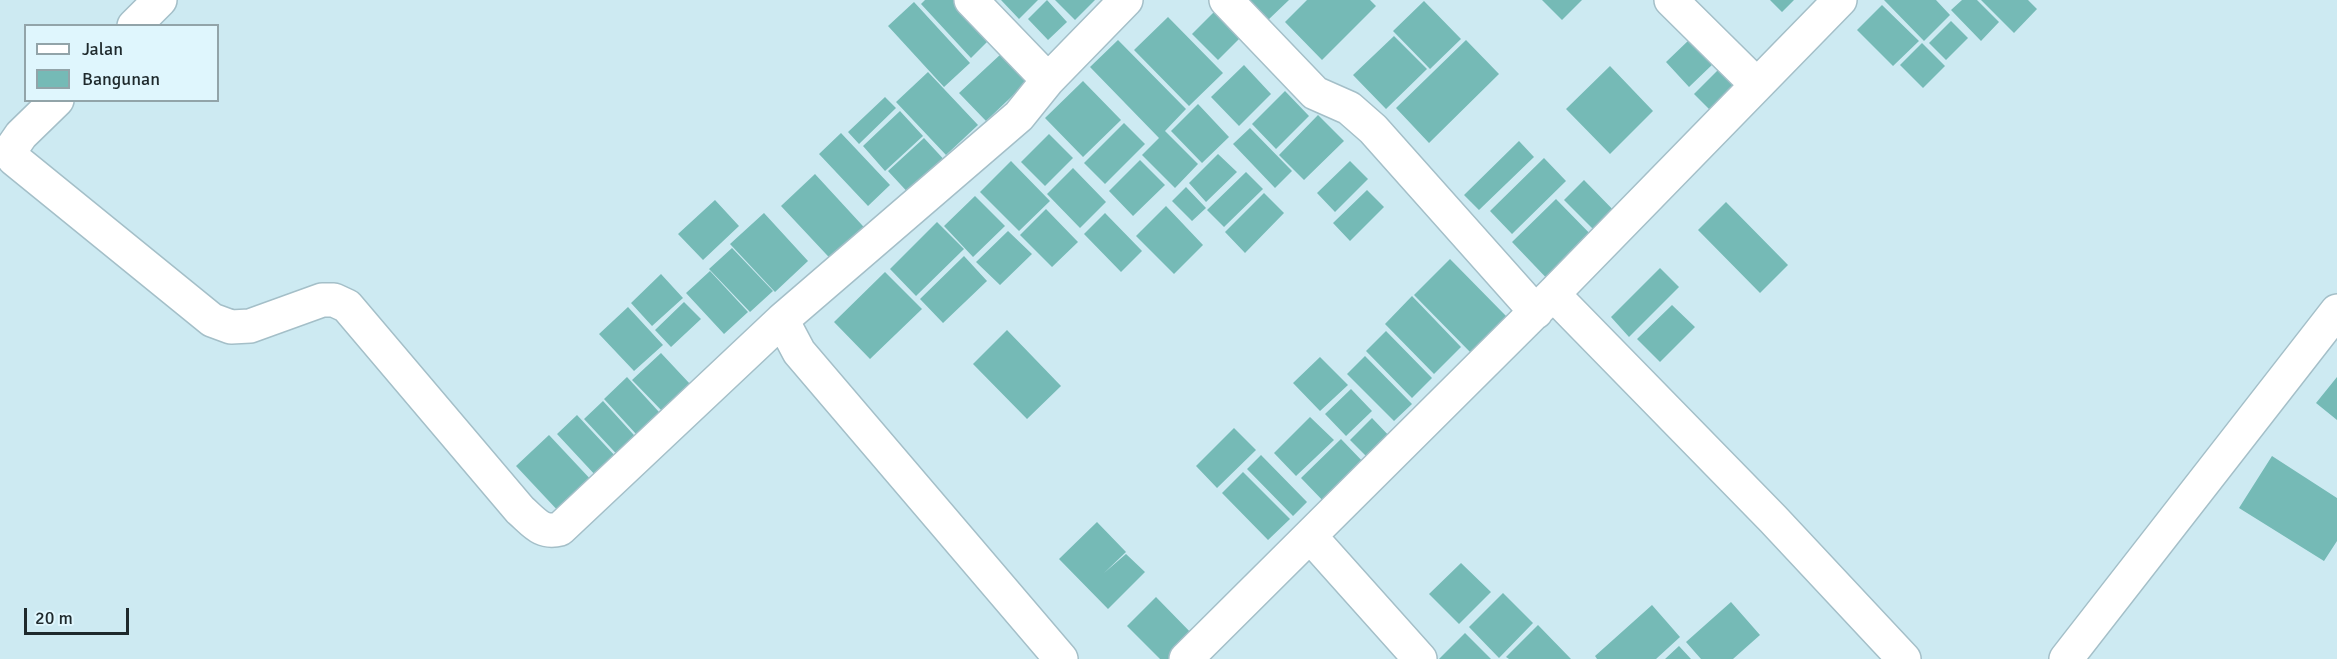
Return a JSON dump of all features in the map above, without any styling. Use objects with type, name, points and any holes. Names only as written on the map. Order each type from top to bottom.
[{"type":"street","points":[[136,24],[160,0]]},
{"type":"street","points":[[971,0],[1048,80]]},
{"type":"street","points":[[55,102],[21,135],[12,148],[14,159],[212,320],[231,327],[250,326],[322,300],[334,300],[347,306],[520,510],[541,529],[550,532],[560,529],[782,320],[1019,116],[1048,80],[1126,0]]},
{"type":"street","points":[[1226,0],[1316,93],[1349,108],[1373,129],[1545,303],[1773,519],[1904,659]]},
{"type":"street","points":[[1671,0],[1757,85]]},
{"type":"street","points":[[1186,659],[1545,303],[1840,0]]},
{"type":"street","points":[[2066,659],[2337,311]]},
{"type":"street","points":[[782,320],[799,352],[1061,659]]},
{"type":"street","points":[[1310,536],[1420,659]]},
{"type":"building","points":[[925,0],[959,0],[993,36],[971,58],[921,4]]},
{"type":"building","points":[[1001,0],[1038,0],[1019,19]]},
{"type":"building","points":[[1047,0],[1067,22],[1048,40],[1028,19]]},
{"type":"building","points":[[1055,0],[1095,0],[1075,20]]},
{"type":"building","points":[[1247,0],[1289,0],[1267,21]]},
{"type":"building","points":[[1307,0],[1370,0],[1376,6],[1322,60],[1285,22]]},
{"type":"building","points":[[1542,0],[1582,0],[1562,20]]},
{"type":"building","points":[[1770,0],[1794,0],[1782,12]]},
{"type":"building","points":[[1884,0],[1936,0],[1950,15],[1924,41]]},
{"type":"building","points":[[1962,0],[1977,0],[1999,22],[1981,41],[1951,10]]},
{"type":"building","points":[[1981,0],[2028,0],[2037,9],[2014,33]]},
{"type":"building","points":[[1424,1],[1461,39],[1430,69],[1393,31]]},
{"type":"building","points":[[914,2],[970,63],[944,87],[888,26]]},
{"type":"building","points":[[1222,4],[1248,30],[1218,60],[1192,34]]},
{"type":"building","points":[[1882,5],[1919,41],[1893,66],[1857,30]]},
{"type":"building","points":[[1168,17],[1223,73],[1189,106],[1134,50]]},
{"type":"building","points":[[1951,21],[1968,38],[1946,60],[1929,43]]},
{"type":"building","points":[[1394,36],[1427,69],[1386,109],[1353,75]]},
{"type":"building","points":[[1690,39],[1714,63],[1689,87],[1666,62]]},
{"type":"building","points":[[1118,40],[1186,109],[1165,131],[1198,164],[1175,188],[1142,155],[1159,138],[1090,67]]},
{"type":"building","points":[[1466,40],[1499,74],[1429,143],[1396,108]]},
{"type":"building","points":[[1922,43],[1945,66],[1923,88],[1900,65]]},
{"type":"building","points":[[1002,53],[1028,81],[986,121],[959,93]]},
{"type":"building","points":[[1244,65],[1271,94],[1239,126],[1211,97]]},
{"type":"building","points":[[1610,66],[1653,111],[1610,154],[1566,109]]},
{"type":"building","points":[[1720,68],[1738,87],[1712,112],[1694,94]]},
{"type":"building","points":[[928,72],[978,125],[946,155],[896,102]]},
{"type":"building","points":[[1083,81],[1121,120],[1083,157],[1045,118]]},
{"type":"building","points":[[1285,91],[1309,116],[1276,149],[1252,124]]},
{"type":"building","points":[[885,97],[896,108],[859,144],[848,132]]},
{"type":"building","points":[[1198,104],[1229,137],[1202,163],[1171,131]]},
{"type":"building","points":[[900,111],[923,136],[885,171],[863,146]]},
{"type":"building","points":[[1318,115],[1344,141],[1304,180],[1279,155]]},
{"type":"building","points":[[1124,123],[1145,144],[1105,184],[1084,163]]},
{"type":"building","points":[[1250,128],[1292,171],[1275,188],[1233,144]]},
{"type":"building","points":[[841,133],[890,185],[868,206],[819,154]]},
{"type":"building","points":[[1049,134],[1073,158],[1045,186],[1021,162]]},
{"type":"building","points":[[924,138],[949,165],[913,198],[888,171]]},
{"type":"building","points":[[1519,141],[1534,157],[1479,210],[1464,195]]},
{"type":"building","points":[[1218,154],[1237,172],[1206,202],[1189,183]]},
{"type":"building","points":[[1544,158],[1566,181],[1512,234],[1490,211]]},
{"type":"building","points":[[1140,160],[1165,185],[1133,216],[1109,191]]},
{"type":"building","points":[[1011,161],[1050,201],[1019,231],[980,192]]},
{"type":"building","points":[[1350,161],[1368,179],[1335,212],[1317,193]]},
{"type":"building","points":[[1073,168],[1106,202],[1080,228],[1047,194]]},
{"type":"building","points":[[1246,172],[1263,189],[1224,227],[1207,210]]},
{"type":"building","points":[[815,174],[873,237],[840,269],[781,206]]},
{"type":"building","points":[[1584,180],[1623,220],[1604,240],[1564,200]]},
{"type":"building","points":[[1186,187],[1206,208],[1192,221],[1172,201]]},
{"type":"building","points":[[1367,190],[1384,207],[1350,241],[1333,223]]},
{"type":"building","points":[[1264,193],[1284,213],[1245,253],[1225,232]]},
{"type":"building","points":[[975,196],[1005,226],[973,257],[944,226]]},
{"type":"building","points":[[1556,199],[1600,244],[1555,287],[1512,242]]},
{"type":"building","points":[[715,200],[739,226],[703,260],[678,234]]},
{"type":"building","points":[[1726,202],[1788,265],[1760,293],[1698,230]]},
{"type":"building","points":[[1166,206],[1203,245],[1174,274],[1136,236]]},
{"type":"building","points":[[1046,209],[1078,242],[1052,267],[1020,235]]},
{"type":"building","points":[[764,213],[808,261],[775,292],[730,244]]},
{"type":"building","points":[[1105,213],[1142,251],[1121,272],[1084,234]]},
{"type":"building","points":[[937,222],[964,249],[916,296],[890,269]]},
{"type":"building","points":[[1008,231],[1032,254],[1000,285],[976,262]]},
{"type":"building","points":[[732,248],[773,291],[750,312],[709,269]]},
{"type":"building","points":[[964,256],[987,281],[943,323],[920,299]]},
{"type":"building","points":[[1450,259],[1507,317],[1471,353],[1414,295]]},
{"type":"building","points":[[1660,268],[1679,287],[1629,337],[1611,317]]},
{"type":"building","points":[[710,271],[748,312],[724,334],[686,293]]},
{"type":"building","points":[[885,272],[922,309],[870,359],[834,322]]},
{"type":"building","points":[[661,274],[683,298],[652,326],[631,303]]},
{"type":"building","points":[[1412,296],[1461,347],[1434,374],[1385,324]]},
{"type":"building","points":[[684,302],[701,319],[671,347],[655,330]]},
{"type":"building","points":[[1672,305],[1695,327],[1660,362],[1637,339]]},
{"type":"building","points":[[628,307],[663,345],[634,371],[599,334]]},
{"type":"building","points":[[1007,330],[1061,386],[1027,419],[973,364]]},
{"type":"building","points":[[1386,331],[1432,378],[1412,398],[1366,351]]},
{"type":"building","points":[[661,353],[690,384],[662,411],[632,380]]},
{"type":"building","points":[[1365,356],[1412,404],[1394,421],[1347,374]]},
{"type":"building","points":[[1320,357],[1348,385],[1320,411],[1293,383]]},
{"type":"building","points":[[627,377],[659,412],[636,434],[604,399]]},
{"type":"building","points":[[2337,377],[2337,420],[2316,403]]},
{"type":"building","points":[[1351,389],[1372,411],[1346,436],[1325,414]]},
{"type":"building","points":[[603,401],[643,445],[624,462],[584,419]]},
{"type":"building","points":[[577,415],[617,458],[597,477],[557,434]]},
{"type":"building","points":[[1310,417],[1334,440],[1296,476],[1274,453]]},
{"type":"building","points":[[1372,418],[1392,439],[1370,460],[1350,440]]},
{"type":"building","points":[[1234,428],[1256,450],[1217,488],[1196,466]]},
{"type":"building","points":[[549,435],[594,483],[561,514],[516,466]]},
{"type":"building","points":[[1341,439],[1367,466],[1328,506],[1301,478]]},
{"type":"building","points":[[1261,455],[1307,502],[1293,516],[1247,469]]},
{"type":"building","points":[[2272,456],[2337,498],[2337,541],[2324,561],[2239,508]]},
{"type":"building","points":[[1243,472],[1290,519],[1268,540],[1222,493]]},
{"type":"building","points":[[1097,522],[1126,552],[1104,573],[1126,554],[1145,572],[1108,609],[1059,559]]},
{"type":"building","points":[[1461,563],[1491,592],[1459,624],[1429,594]]},
{"type":"building","points":[[1503,593],[1533,623],[1499,658],[1469,627]]},
{"type":"building","points":[[1156,597],[1197,639],[1176,659],[1160,659],[1127,626]]},
{"type":"building","points":[[1731,602],[1760,635],[1733,659],[1701,659],[1686,642]]},
{"type":"building","points":[[1652,605],[1680,637],[1656,659],[1597,659],[1595,656]]},
{"type":"building","points":[[1538,625],[1571,659],[1509,659],[1506,657]]},
{"type":"building","points":[[1465,633],[1491,659],[1439,659]]},
{"type":"building","points":[[1679,646],[1691,659],[1665,659]]}]
